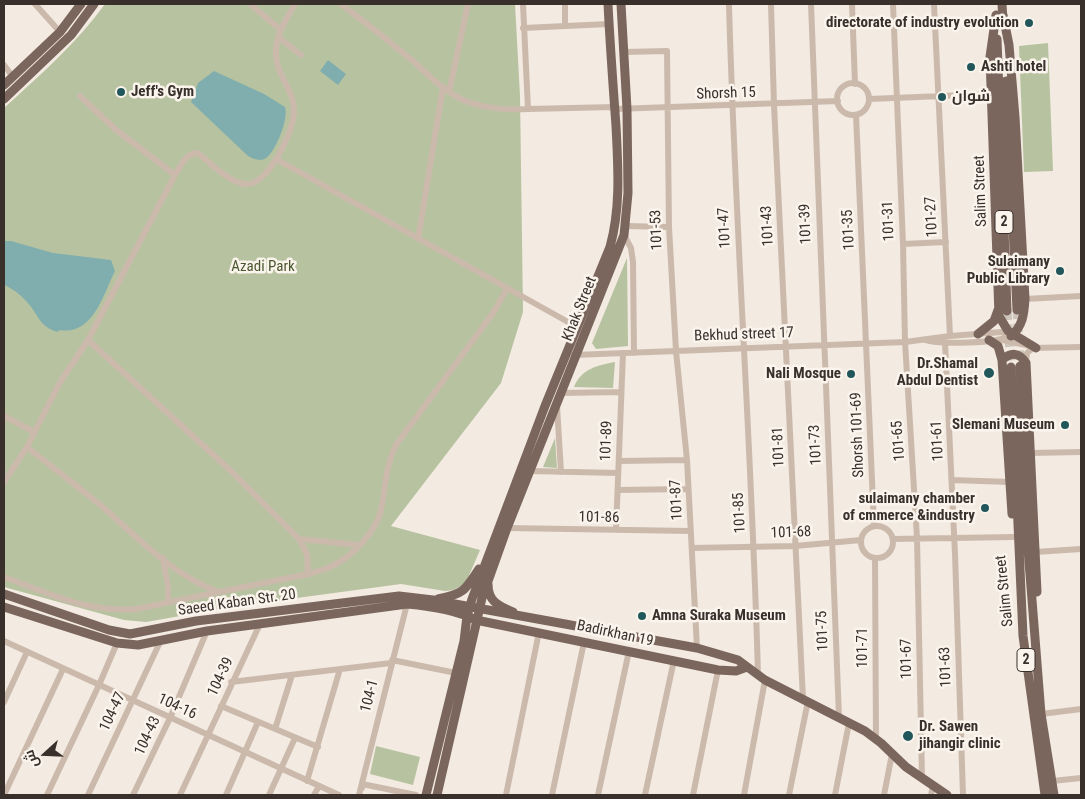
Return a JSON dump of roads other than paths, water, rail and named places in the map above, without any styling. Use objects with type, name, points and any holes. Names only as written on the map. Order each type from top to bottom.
[{"type":"main road","points":[[4,86],[60,32],[82,4]]},
{"type":"main road","points":[[4,99],[71,34],[94,4]]},
{"type":"main road","points":[[426,795],[464,641],[490,552],[565,355],[610,247],[617,216],[618,184],[608,4]]},
{"type":"main road","name":"Khak Street","points":[[473,613],[489,577],[625,231],[628,193],[627,109],[621,4]]},
{"type":"main road","name":"Salim Street","points":[[995,4],[1010,45],[1025,299],[1014,313],[999,316],[1004,327],[1012,335],[1036,348]]},
{"type":"main road","name":"Salim Street","points":[[1002,4],[990,57],[990,94],[1014,313]]},
{"type":"main road","name":"Salim Street","points":[[999,15],[1014,313]]},
{"type":"main road","points":[[1002,322],[1011,326],[1014,313]]},
{"type":"main road","points":[[978,334],[994,321],[1014,313]]},
{"type":"main road","points":[[1012,335],[1017,331],[1014,313]]},
{"type":"main road","name":"Salim Street","points":[[989,340],[998,346],[1002,360],[1016,594],[1045,795]]},
{"type":"main road","points":[[1002,360],[1014,353],[1020,365]]},
{"type":"main road","name":"Salim Street","points":[[1020,365],[1030,453],[1037,604],[1034,630]]},
{"type":"main road","name":"Salim Street","points":[[1020,365],[1028,550],[1034,630],[1041,714],[1054,795]]},
{"type":"main road","name":"Salim Street","points":[[1020,365],[1023,636]]},
{"type":"main road","points":[[433,600],[455,596],[463,591],[490,552]]},
{"type":"main road","points":[[489,577],[488,592],[495,603],[527,618]]},
{"type":"main road","name":"Saeed Kaban Str. 20","points":[[4,594],[109,630],[130,634],[196,621],[399,596],[433,600],[473,613]]},
{"type":"main road","name":"Saeed Kaban Str. 20","points":[[4,607],[117,643],[138,645],[207,631],[407,604],[473,613]]},
{"type":"main road","points":[[424,606],[458,620],[464,641]]},
{"type":"main road","points":[[439,795],[470,651],[473,613]]},
{"type":"main road","name":"Badirkhan 19","points":[[473,613],[495,623],[718,670],[736,671],[747,667]]},
{"type":"main road","name":"Badirkhan 19","points":[[473,613],[527,618],[697,648],[732,657],[761,678],[876,738],[906,768],[922,778],[932,791],[947,795]]},
{"type":"main road","points":[[470,651],[481,625],[495,623]]},
{"type":"street","points":[[35,4],[60,32]]},
{"type":"street","points":[[250,4],[301,55]]},
{"type":"street","points":[[4,482],[27,446],[59,384],[88,340],[175,175],[187,156],[192,153],[198,153],[229,177],[238,182],[249,184],[256,182],[264,175],[276,159],[290,133],[294,111],[292,96],[277,66],[276,56],[279,33],[296,4]]},
{"type":"street","name":"Shorsh 15","points":[[341,4],[394,45],[449,92],[467,102],[482,106],[512,110],[627,109],[774,105],[838,101]]},
{"type":"street","points":[[449,92],[468,4]]},
{"type":"street","points":[[523,4],[528,109]]},
{"type":"street","points":[[565,4],[565,26]]},
{"type":"street","name":"101-47","points":[[729,4],[744,349]]},
{"type":"street","name":"101-43","points":[[771,4],[774,105],[787,347]]},
{"type":"street","name":"101-39","points":[[811,4],[823,345]]},
{"type":"street","points":[[852,4],[855,84]]},
{"type":"street","name":"101-31","points":[[893,4],[905,342]]},
{"type":"street","name":"101-27","points":[[934,4],[950,336]]},
{"type":"street","points":[[524,28],[609,24]]},
{"type":"street","name":"101-53","points":[[624,52],[667,51],[669,227],[676,351]]},
{"type":"street","points":[[4,65],[14,76]]},
{"type":"street","points":[[855,84],[866,90],[869,99],[864,111],[856,115],[846,114],[839,106],[838,97],[842,88],[855,84]]},
{"type":"street","points":[[418,238],[443,87]]},
{"type":"street","points":[[869,99],[990,94]]},
{"type":"street","points":[[80,96],[115,129],[175,175]]},
{"type":"street","name":"101-35","points":[[856,115],[867,344]]},
{"type":"street","points":[[276,159],[577,327]]},
{"type":"street","points":[[634,352],[634,262],[625,231],[669,227]]},
{"type":"street","points":[[903,244],[946,242]]},
{"type":"street","points":[[4,577],[74,603],[117,611],[136,609],[308,574],[338,563],[369,534],[381,511],[387,468],[396,445],[493,314],[508,289]]},
{"type":"street","points":[[1025,299],[1081,296]]},
{"type":"street","name":"Bekhud street 17","points":[[565,355],[867,344],[978,334],[1012,335]]},
{"type":"street","name":"Bekhud street 17","points":[[924,340],[933,343],[945,343],[989,340],[1000,336],[1036,348],[1081,348]]},
{"type":"street","points":[[88,340],[231,471],[299,538],[307,554],[308,574]]},
{"type":"street","name":"101-65","points":[[905,342],[917,538]]},
{"type":"street","name":"101-61","points":[[945,343],[954,538]]},
{"type":"street","name":"Shorsh 101-69","points":[[867,344],[874,526]]},
{"type":"street","name":"101-73","points":[[823,345],[833,544]]},
{"type":"street","name":"101-81","points":[[787,347],[795,546],[806,700],[789,795]]},
{"type":"street","points":[[1020,365],[1029,351],[1036,348]]},
{"type":"street","name":"101-85","points":[[744,349],[761,678],[744,795]]},
{"type":"street","name":"101-87","points":[[676,351],[687,460],[697,648]]},
{"type":"street","name":"101-89","points":[[616,530],[623,353]]},
{"type":"street","points":[[562,393],[621,392]]},
{"type":"street","points":[[557,403],[561,472]]},
{"type":"street","points":[[4,416],[34,432]]},
{"type":"street","points":[[27,446],[163,558],[191,579],[220,592]]},
{"type":"street","points":[[1030,453],[1081,452]]},
{"type":"street","points":[[618,461],[687,460]]},
{"type":"street","points":[[530,471],[618,473]]},
{"type":"street","points":[[952,480],[1010,482]]},
{"type":"street","points":[[618,490],[688,489]]},
{"type":"street","points":[[874,526],[884,527],[893,539],[893,544],[888,553],[875,558],[863,550],[861,540],[865,531],[874,526]]},
{"type":"street","name":"101-86","points":[[507,528],[690,531]]},
{"type":"street","points":[[893,539],[1014,537]]},
{"type":"street","points":[[299,538],[359,545]]},
{"type":"street","name":"101-67","points":[[917,538],[922,778]]},
{"type":"street","name":"101-63","points":[[954,538],[963,795]]},
{"type":"street","name":"101-68","points":[[692,548],[795,546],[861,540]]},
{"type":"street","name":"101-75","points":[[833,544],[838,717]]},
{"type":"street","points":[[1035,552],[1081,549]]},
{"type":"street","points":[[163,558],[168,587],[168,602]]},
{"type":"street","name":"101-71","points":[[875,558],[876,738]]},
{"type":"street","name":"104-1","points":[[359,795],[407,604]]},
{"type":"street","name":"104-39","points":[[180,795],[231,682],[260,624]]},
{"type":"street","name":"104-43","points":[[133,795],[170,718],[207,631]]},
{"type":"street","points":[[506,795],[539,632]]},
{"type":"street","name":"104-47","points":[[88,795],[161,640]]},
{"type":"street","name":"104-16","points":[[4,641],[339,795]]},
{"type":"street","points":[[552,795],[584,642]]},
{"type":"street","points":[[47,795],[117,643]]},
{"type":"street","points":[[598,795],[629,651]]},
{"type":"street","points":[[4,702],[27,652]]},
{"type":"street","points":[[645,795],[674,660]]},
{"type":"street","points":[[231,682],[392,661],[456,673]]},
{"type":"street","points":[[4,795],[63,668]]},
{"type":"street","points":[[307,781],[340,669]]},
{"type":"street","points":[[694,795],[718,670]]},
{"type":"street","points":[[275,729],[292,675]]},
{"type":"street","points":[[221,706],[318,747]]},
{"type":"street","points":[[1041,714],[1081,709]]},
{"type":"street","points":[[226,795],[258,722]]},
{"type":"street","points":[[836,795],[850,723]]},
{"type":"street","points":[[269,795],[295,738]]},
{"type":"street","points":[[884,795],[892,754]]},
{"type":"street","points":[[1052,781],[1081,778]]},
{"type":"street","points":[[363,795],[362,784],[416,795]]},
{"type":"street","points":[[314,795],[319,786]]},
{"type":"water","points":[[328,60],[346,74],[338,85],[320,71]]},
{"type":"water","points":[[214,71],[264,94],[285,107],[285,119],[281,134],[274,149],[266,158],[259,160],[248,156],[191,102],[198,83]]},
{"type":"water","points":[[4,241],[11,241],[53,253],[111,260],[115,271],[95,312],[80,327],[71,330],[59,330],[58,332],[43,324],[24,299],[4,285]]},
{"type":"tunnel","points":[[1017,310],[1020,361]]},
{"type":"tunnel","points":[[1007,311],[1011,367]]},
{"type":"place","name":"directorate of industry evolution","points":[[1029,23]]},
{"type":"place","name":"Ashti hotel","points":[[971,67]]},
{"type":"place","name":"Jeff's Gym","points":[[121,92]]},
{"type":"place","name":"شوان","points":[[942,97]]},
{"type":"place","name":"Sulaimany Public Library","points":[[1060,271]]},
{"type":"place","name":"Dr.Shamal Abdul Dentist","points":[[989,373]]},
{"type":"place","name":"Nali Mosque","points":[[851,374]]},
{"type":"place","name":"Slemani Museum","points":[[1065,425]]},
{"type":"place","name":"sulaimany chamber of cmmerce &industry","points":[[985,508]]},
{"type":"place","name":"Amna Suraka Museum","points":[[642,616]]},
{"type":"place","name":"Dr. Sawen jihangir clinic","points":[[908,736]]},
{"type":"park label","name":"Azadi Park","points":[[263,267]]}]
